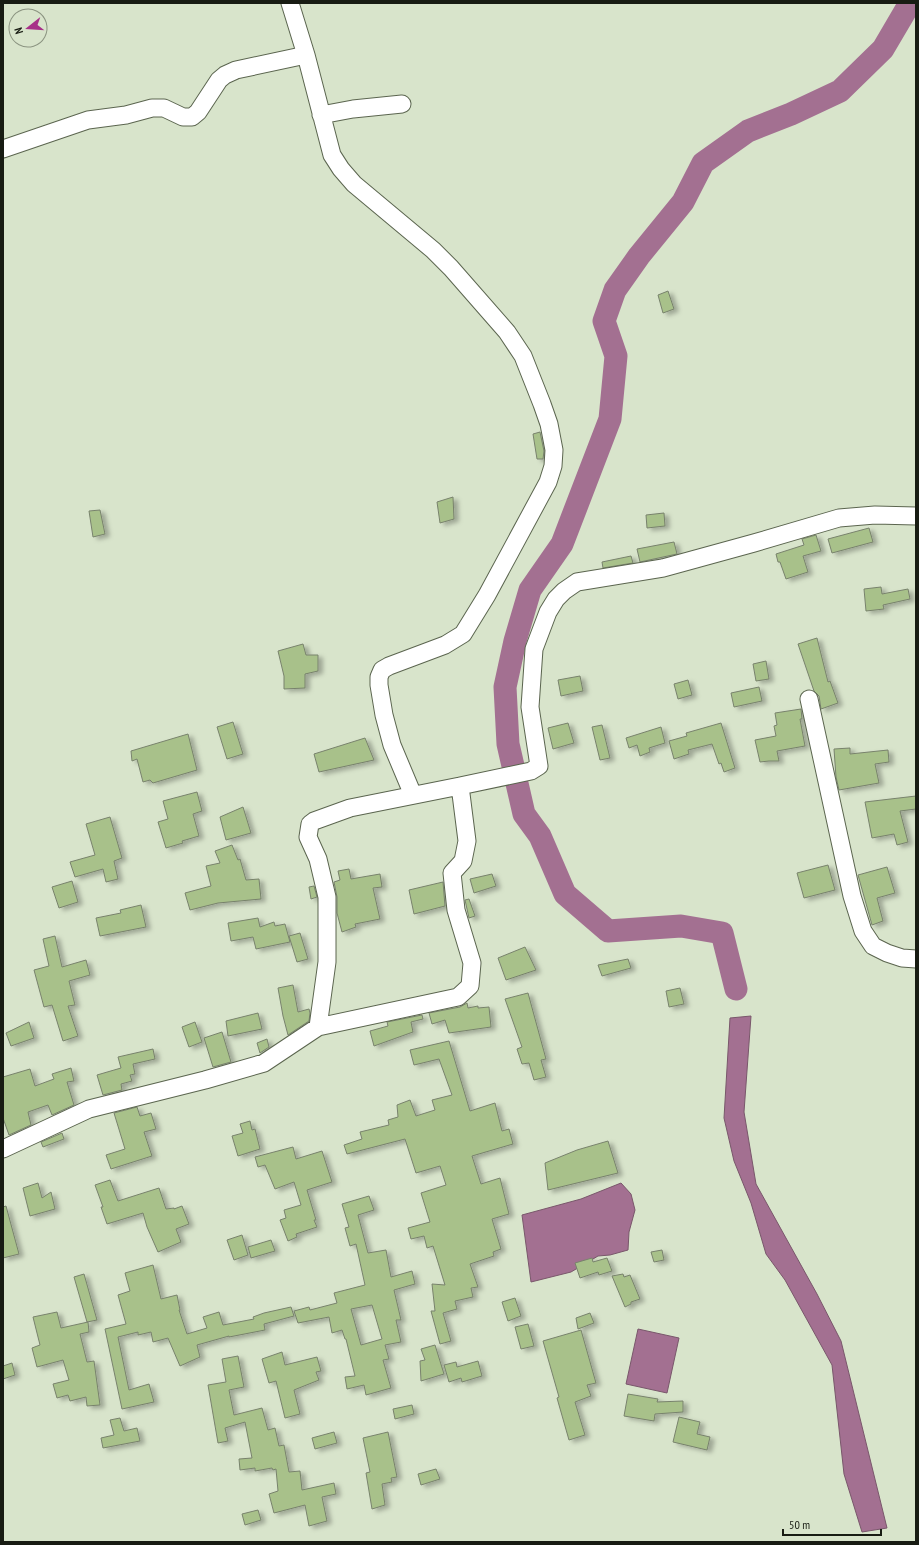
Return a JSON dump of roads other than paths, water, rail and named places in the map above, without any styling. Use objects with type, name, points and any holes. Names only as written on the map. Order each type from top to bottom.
[{"type":"street","points":[[290,3],[306,55],[332,155],[349,179],[370,199],[433,250],[451,268],[507,332],[523,356],[534,383],[549,424],[554,450],[553,466],[548,482],[488,595],[463,634],[445,644],[389,666],[382,670],[379,677],[380,693],[392,745],[413,795]]},
{"type":"street","points":[[3,149],[88,120],[126,115],[152,108],[164,108],[183,117],[192,117],[198,112],[219,80],[225,75],[236,70],[306,55]]},
{"type":"street","points":[[322,115],[353,109],[402,104]]},
{"type":"street","points":[[318,1027],[326,962],[326,897],[318,859],[308,837],[310,824],[314,821],[350,808],[468,784],[531,770],[539,766],[530,707],[534,649],[548,612],[556,599],[564,591],[578,582],[663,568],[839,518],[916,516]]},
{"type":"street","points":[[809,699],[852,896],[863,931],[873,946],[902,958],[916,959]]},
{"type":"street","points":[[3,1149],[89,1109],[206,1080],[264,1063],[318,1027],[458,997],[470,986],[472,963],[456,910],[452,873],[463,861],[467,841],[468,784]]},
{"type":"waterway","points":[[736,989],[722,933],[681,926],[608,931],[565,894],[540,836],[524,814],[508,744],[505,687],[515,641],[530,590],[562,544],[610,419],[616,356],[604,321],[615,290],[639,256],[683,202],[703,163],[748,131],[791,114],[840,91],[883,49],[910,3]]}]
